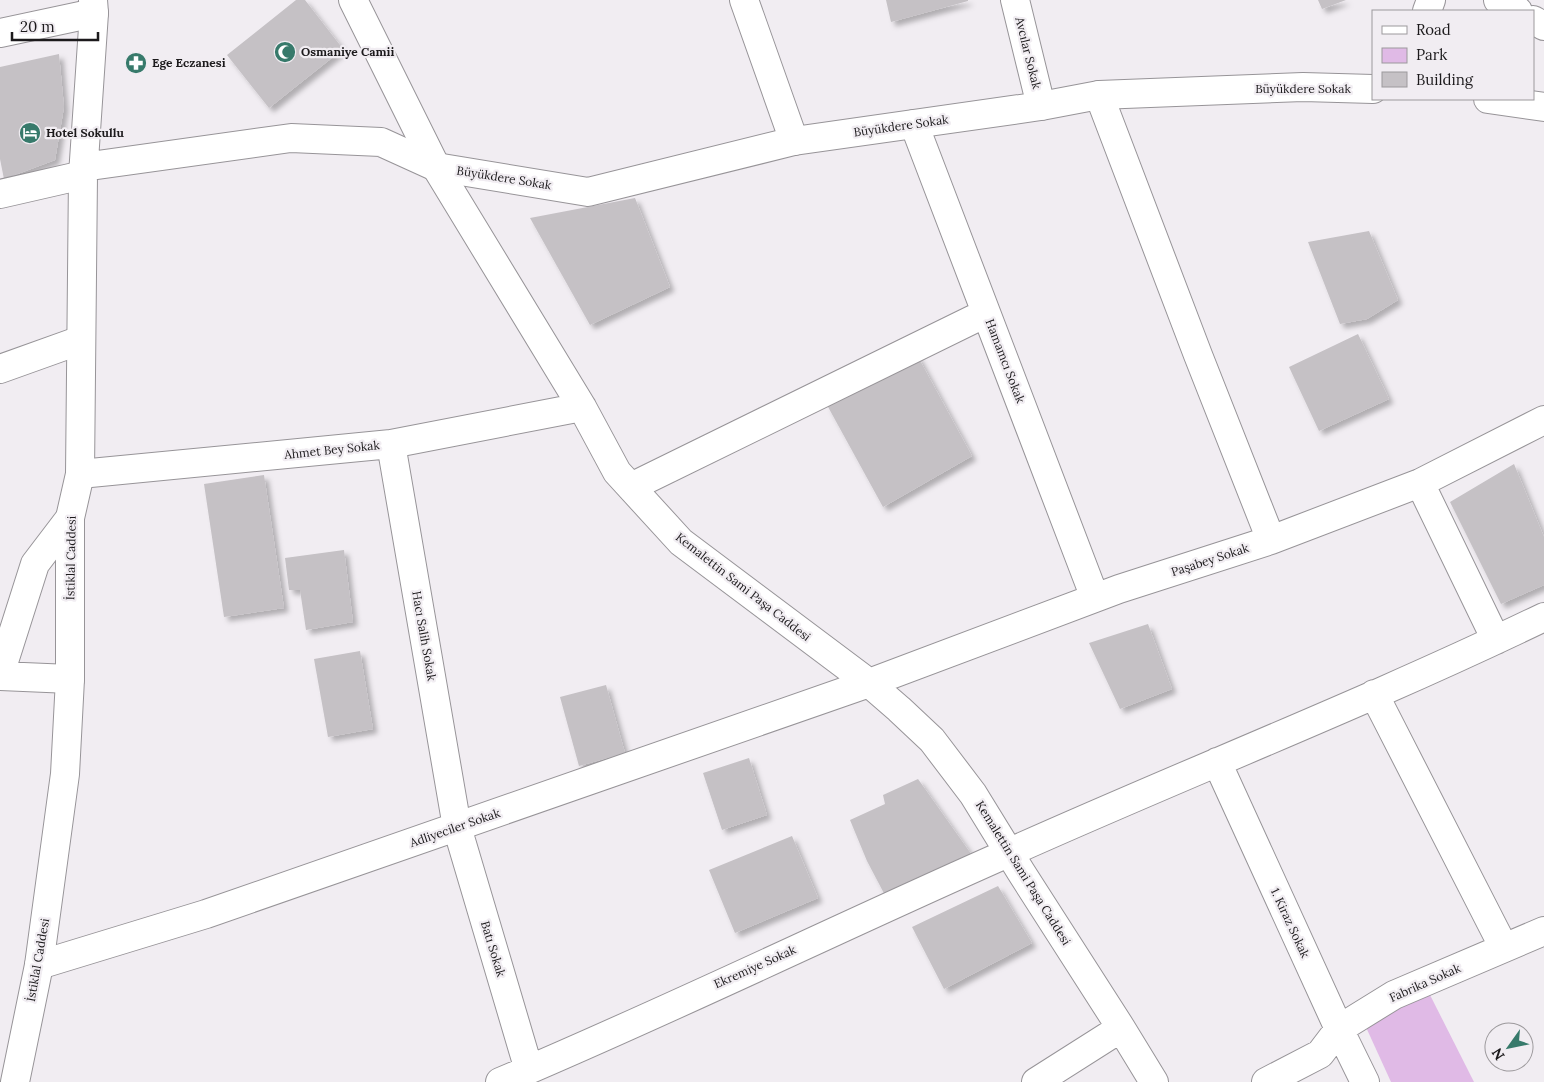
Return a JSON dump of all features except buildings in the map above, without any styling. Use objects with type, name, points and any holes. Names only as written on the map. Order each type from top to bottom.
[{"type":"street","name":"Kemalettin Sami Paşa Caddesi","points":[[353,0],[436,167],[582,407],[617,472],[681,542],[869,683],[900,709],[932,740],[974,794],[1154,1082]]},
{"type":"street","points":[[744,0],[794,141]]},
{"type":"street","name":"Avcılar Sokak","points":[[1015,0],[1041,106]]},
{"type":"street","points":[[1498,0],[1516,10]]},
{"type":"street","points":[[0,33],[93,6]]},
{"type":"street","name":"İstiklal Caddesi","points":[[15,1082],[39,965],[65,774],[70,679],[70,518],[80,474],[83,171],[93,6]]},
{"type":"street","name":"Büyükdere Sokak","points":[[0,194],[83,171],[291,138],[380,142],[436,167],[588,192],[794,141],[1041,106],[1099,95],[1303,87],[1372,89]]},
{"type":"street","points":[[1099,95],[1271,540]]},
{"type":"street","points":[[1495,100],[1544,107]]},
{"type":"street","name":"Hamamcı Sokak","points":[[914,124],[1096,598]]},
{"type":"street","points":[[631,488],[986,313]]},
{"type":"street","points":[[0,369],[81,340]]},
{"type":"street","name":"Ahmet Bey Sokak","points":[[80,474],[391,444],[582,407]]},
{"type":"street","name":"Paşabey Sokak","points":[[869,683],[1119,589],[1271,540],[1420,483],[1544,420]]},
{"type":"street","name":"Hacı Salih Sokak","points":[[391,444],[457,827]]},
{"type":"street","points":[[1420,483],[1496,640]]},
{"type":"street","points":[[70,518],[35,564],[0,675],[70,679]]},
{"type":"street","points":[[35,564],[70,569]]},
{"type":"street","name":"Ekremiye Sokak","points":[[500,1082],[1010,852],[1374,694],[1544,617]]},
{"type":"street","name":"Adliyeciler Sokak","points":[[39,965],[206,914],[869,683]]},
{"type":"street","points":[[1374,694],[1504,948]]},
{"type":"street","name":"1. Kiraz Sokak","points":[[1216,762],[1365,1082]]},
{"type":"street","name":"Batı Sokak","points":[[457,827],[529,1070]]},
{"type":"street","name":"Fabrika Sokak","points":[[1266,1082],[1320,1054],[1339,1029],[1394,995],[1544,931]]},
{"type":"street","points":[[1036,1082],[1121,1028]]},
{"type":"green space","points":[[1428,991],[1474,1082],[1391,1082],[1365,1025]]},
{"type":"place","name":"Osmaniye Camii","points":[[285,52]]},
{"type":"place","name":"Ege Eczanesi","points":[[136,63]]},
{"type":"place","name":"Hotel Sokullu","points":[[30,133]]}]
